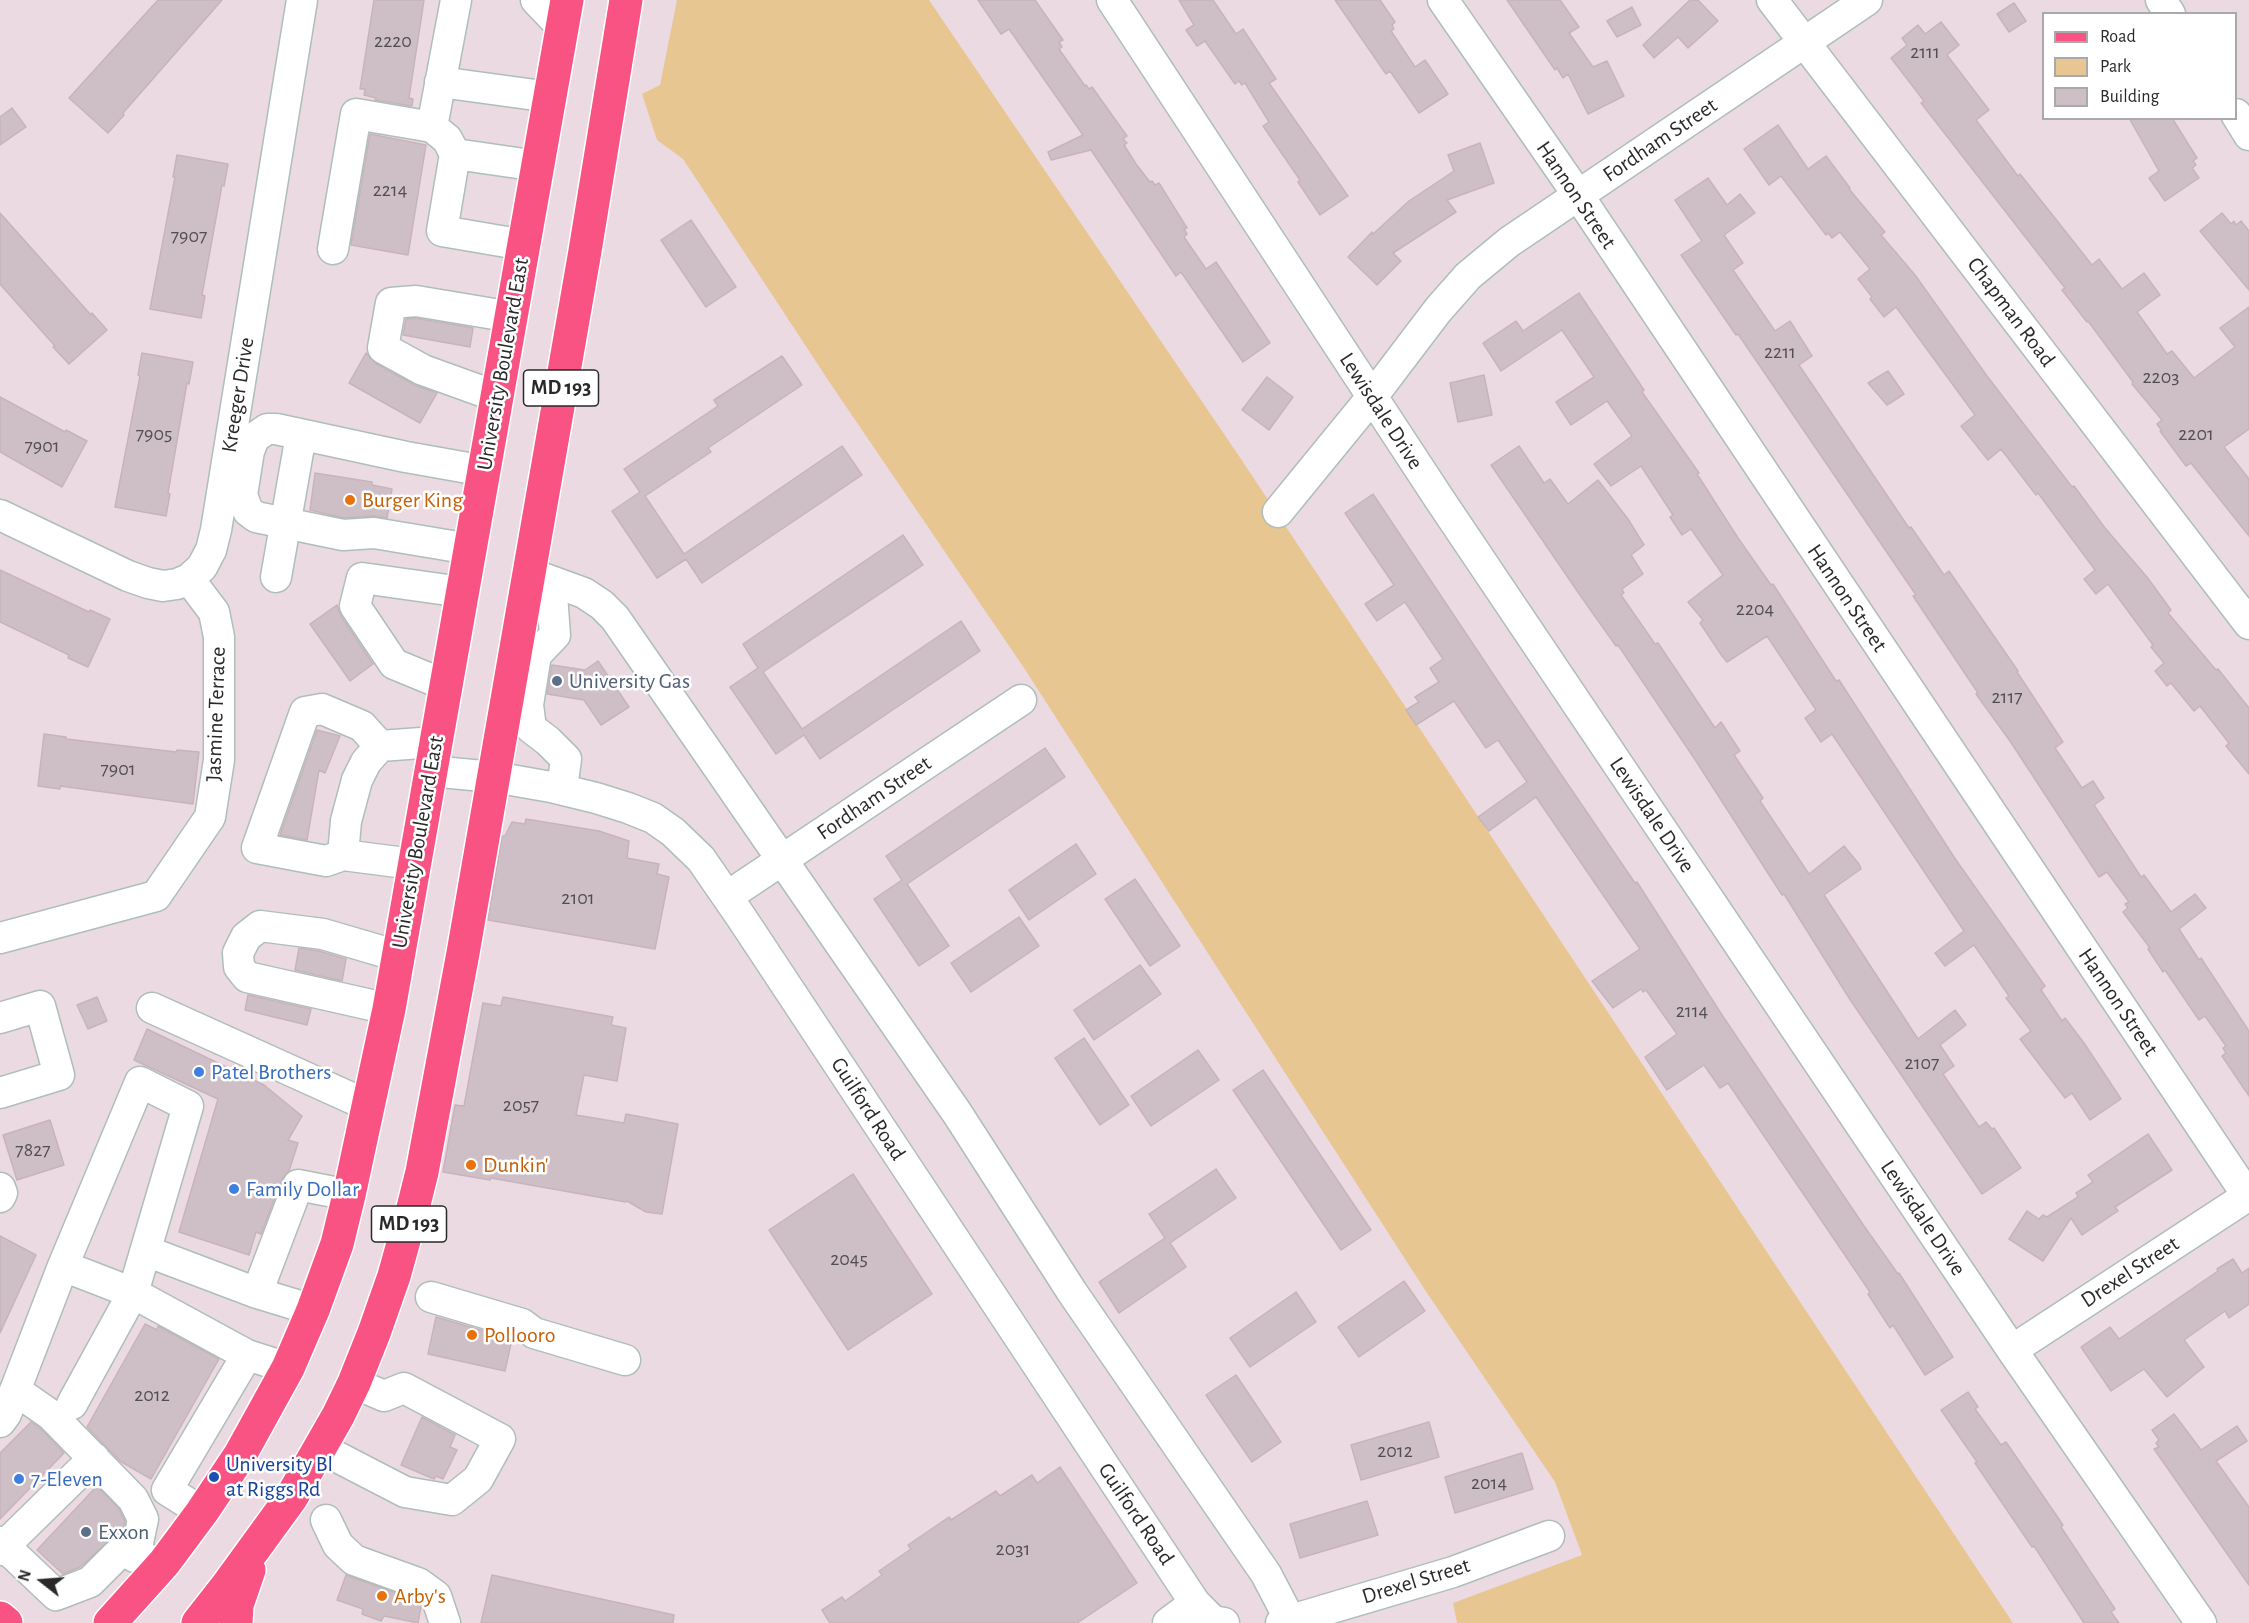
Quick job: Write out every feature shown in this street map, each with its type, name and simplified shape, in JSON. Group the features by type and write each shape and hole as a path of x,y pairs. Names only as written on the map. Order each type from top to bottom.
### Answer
{"main road":[{"name":"MD 193","path":"198,1623 291,1498 354,1383 394,1276 422,1172 494,777 540,578 585,251 626,0"},
{"name":"University Boulevard East","path":"110,1623 150,1560 202,1512 240,1455 288,1368 314,1310 337,1244 389,1009 564,14"},
{"path":"236,1623 237,1605 244,1581 267,1533"},
{"path":"0,1618 6,1623"}],"street":[{"name":"Kreeger Drive","path":"189,579 202,567 211,550 216,530 302,0"},
{"path":"432,127 456,0"},
{"path":"536,0 564,14"},
{"name":"Lewisdale Drive","path":"1112,0 1372,397 2012,1350 2201,1623"},
{"name":"Hannon Street","path":"1443,0 1578,195 2248,1196"},
{"name":"Chapman Road","path":"1772,0 2249,624"},
{"name":"Fordham Street","path":"1278,512 1372,397 1438,310 1468,276 1509,242 1867,0"},
{"path":"440,82 550,97"},
{"path":"333,249 356,114 432,127 447,140 455,154 442,231 524,245"},
{"path":"2237,117 2249,135"},
{"path":"455,154 538,166"},
{"path":"498,398 423,370 383,348 392,303 416,300 512,317"},
{"path":"470,549 374,533 343,535 256,517 248,511 242,495 249,452 254,438 267,429 276,429 484,471"},
{"path":"276,577 301,435"},
{"path":"0,515 128,576 148,583 163,586 189,579"},
{"path":"445,685 394,664 355,606 362,578 462,592"},
{"path":"540,578 555,635 536,655 528,705 531,728 566,759 562,789"},
{"path":"540,578 584,593 602,605 615,618 957,1113 1072,1292 1266,1574 1285,1622"},
{"name":"Jasmine Terrace","path":"0,938 156,896 210,817 219,760 219,637 214,612 189,579"},
{"name":"Fordham Street","path":"728,896 1021,700"},
{"path":"343,855 346,821 357,780 366,762 380,746 362,726 322,710 305,712 257,848 326,861 343,855 414,864"},
{"name":"Guilford Road","path":"380,746 433,757 494,777 562,789 653,818 673,832 701,859 728,896 1196,1603"},
{"path":"389,1009 247,977 239,967 238,953 246,937 260,926 323,934 398,956"},
{"path":"0,1018 40,1006 59,1075 0,1093"},
{"path":"152,1008 369,1106"},
{"path":"0,1422 6,1414 63,1266 140,1082 188,1106 133,1293 72,1404"},
{"path":"257,1293 298,1185 349,1195"},
{"path":"0,1188 2,1193 0,1197"},
{"name":"Drexel Street","path":"2012,1350 2248,1196"},
{"path":"146,1251 257,1293 314,1310"},
{"path":"63,1266 133,1293 247,1355 288,1368"},
{"path":"430,1298 522,1324 534,1333 625,1360"},
{"path":"202,1512 167,1490 247,1355"},
{"path":"320,1448 405,1492 452,1500 478,1479 500,1438 404,1388 384,1396 354,1383"},
{"path":"15,1390 51,1415 94,1458 133,1499 143,1519 150,1560 122,1550 90,1582 57,1595 1,1546 94,1458"},
{"path":"326,1520 338,1545 354,1560 418,1583 436,1596 445,1623"},
{"name":"Drexel Street","path":"1285,1622 1453,1572 1549,1536"},
{"path":"1168,1623 1196,1603 1213,1621 1224,1623"}],"green space":[{"path":"677,0 929,0 1241,459 2013,1623 1457,1623 1453,1603 1582,1555 1555,1482 1425,1290 1024,668 832,386 683,159 657,140 642,94 660,85"}],"building":[{"path":"158,0 222,0 108,133 69,98"},
{"path":"374,0 424,0 409,98 413,99 412,106 375,100 376,98 364,95 365,89 360,89"},
{"path":"978,0 1035,0 1063,40 1059,42 1062,47 1059,49 1085,86 1089,89 1092,87 1127,136 1123,139 1127,143 1124,145 1136,164 1150,182 1152,181 1155,185 1159,183 1187,228 1184,229 1187,234 1184,237 1206,269 1216,262 1270,343 1243,362 1181,272 1176,276 1091,150 1051,160 1048,152 1083,135 1009,29 1001,34"},
{"path":"1179,0 1213,0 1236,34 1243,29 1276,79 1269,83 1348,196 1320,215 1298,182 1300,180 1263,126 1269,122 1245,83 1242,85 1239,81 1235,84 1205,41 1197,46 1186,30 1194,25"},
{"path":"1335,0 1380,0 1395,22 1392,25 1394,29 1391,31 1415,67 1425,60 1448,94 1419,113 1390,71 1386,74"},
{"path":"1507,0 1560,0 1579,27 1569,33 1593,67 1607,61 1624,96 1588,114 1568,74 1563,78 1557,68 1555,70"},
{"path":"1690,0 1698,0 1718,21 1688,48 1678,37 1654,58 1643,45"},
{"path":"2014,3 2026,21 2009,32 1997,14"},
{"path":"1632,7 1641,25 1617,37 1607,21"},
{"path":"1941,22 1959,45 1947,55 1989,110 1976,120 2018,176 2020,174 2092,265 2099,259 2122,289 2144,273 2160,295 2137,312 2167,354 2172,351 2194,378 2235,347 2220,328 2249,307 2249,429 2224,447 2249,479 2249,536 2191,463 2186,466 2160,431 2162,431 2157,424 2162,420 2132,384 2133,382 2088,321 2062,290 2065,288 1921,103 1924,101 1891,58 1907,45 1902,38 1918,25 1925,34"},
{"path":"12,108 26,127 0,145 0,117"},
{"path":"2130,120 2173,120 2197,158 2193,161 2196,165 2192,168 2199,178 2165,201 2149,178 2159,171"},
{"path":"1778,125 1808,169 1826,156 1849,189 1885,232 1881,235 1915,275 1987,376 2072,487 2074,486 2105,528 2147,577 2171,610 2168,613 2249,708 2249,774 2226,746 2229,743 2200,706 2194,711 2171,683 2167,686 2155,671 2164,663 2108,584 2096,594 2084,579 2095,570 2038,493 2036,495 2001,449 1988,460 1961,426 1975,415 1896,307 1884,317 1870,299 1872,297 1858,279 1870,269 1840,232 1832,238 1828,233 1826,235 1781,176 1769,185 1744,149"},
{"path":"370,134 426,145 408,255 351,245"},
{"path":"1480,143 1494,183 1447,200 1456,212 1393,253 1401,261 1377,285 1348,257 1372,232 1373,234 1409,201 1454,171 1448,155"},
{"path":"177,155 228,164 202,295 205,296 201,318 150,309 175,177 173,177"},
{"path":"1708,178 1727,205 1740,194 1755,213 1724,235 1743,263 1733,270 1775,331 1790,321 1812,356 1799,365 1909,528 1911,527 1944,575 1949,571 2018,671 2063,742 2055,748 2082,788 2093,781 2104,798 2094,805 2141,877 2144,875 2171,912 2195,894 2206,908 2179,929 2249,1031 2249,1096 2222,1056 2226,1053 2223,1048 2226,1046 2205,1016 2199,1020 2165,970 2163,972 2148,949 2150,948 2123,912 2128,908 2125,904 2129,902 2107,872 2099,877 2010,741 1976,694 1978,693 1913,596 1916,595 1738,334 1736,335 1681,255 1702,241 1675,200"},
{"path":"0,213 107,330 69,364 0,284"},
{"path":"2222,213 2231,224 2234,221 2236,225 2241,221 2249,231 2249,290 2200,231"},
{"path":"691,220 736,287 706,307 661,240"},
{"path":"1579,293 1644,390 1642,392 1699,473 1697,474 1738,538 1771,585 1773,584 1836,681 1839,680 1956,860 2045,986 2041,990 2062,1021 2065,1018 2084,1043 2121,1099 2090,1120 2072,1093 2065,1098 2020,1039 2031,1031 2006,998 2009,996 1974,945 1945,966 1935,953 1964,931 1832,734 1821,742 1805,718 1816,710 1767,636 1727,662 1722,656 1700,623 1703,620 1688,602 1723,575 1691,529 1682,535 1670,517 1673,515 1641,466 1611,486 1594,464 1632,436 1607,401 1571,425 1556,402 1594,377 1562,330 1501,371 1483,343 1516,321 1523,331"},
{"path":"415,318 473,328 470,347 403,335 406,319"},
{"path":"142,353 193,362 189,384 187,383 166,516 115,507 140,376 138,375"},
{"path":"366,353 375,363 415,385 437,393 420,423 349,383"},
{"path":"782,356 802,385 708,448 711,452 645,496 684,554 842,446 862,475 702,583 686,559 657,578 612,511 640,492 624,469 718,406 714,400"},
{"path":"1888,371 1904,394 1887,405 1868,383"},
{"path":"1484,375 1492,415 1458,422 1450,383"},
{"path":"1267,377 1293,397 1269,430 1242,410"},
{"path":"0,397 65,432 66,430 87,441 62,487 0,452"},
{"path":"1519,446 1544,483 1550,479 1568,504 1598,480 1628,519 1644,545 1631,555 1643,574 1622,589 1624,593 1621,595 1655,644 1658,643 1715,728 1721,722 1740,751 1734,755 1763,798 1760,801 1809,874 1844,846 1859,864 1861,869 1824,895 1918,1039 1955,1010 1966,1025 1940,1045 1954,1066 1943,1074 1979,1127 1986,1122 1992,1129 1994,1128 2021,1168 1982,1194 1849,998 1784,894 1782,895 1618,645 1616,646 1582,598 1491,465"},
{"name":"Burger King","path":"315,473 372,482 372,485 392,489 387,518 373,516 344,518 310,510"},
{"path":"1373,494 1635,883 1637,882 1722,1015 1864,1226 1899,1273 1953,1357 1925,1375 1893,1325 1890,1328 1868,1294 1870,1292 1728,1083 1720,1088 1704,1065 1667,1090 1645,1057 1677,1034 1646,990 1643,992 1641,989 1613,1008 1592,981 1640,949 1536,797 1489,831 1478,817 1527,782 1498,740 1486,748 1454,701 1416,725 1406,710 1419,702 1415,697 1439,682 1430,668 1443,659 1405,602 1377,621 1365,604 1394,585 1345,513"},
{"path":"903,535 923,565 763,672 802,729 961,621 980,651 820,759 804,735 776,754 730,687 758,668 743,644"},
{"path":"0,570 89,612 90,610 110,619 88,667 68,658 69,655 0,622"},
{"path":"337,605 341,616 373,664 350,681 310,624"},
{"path":"598,661 629,707 601,725 584,700 547,694 552,665 585,670"},
{"path":"317,730 340,736 325,773 319,770 307,840 280,835"},
{"path":"44,734 66,737 66,739 176,752 177,750 199,752 193,804 60,786 60,789 38,786"},
{"path":"1045,748 1065,777 907,884 949,946 919,966 874,899 902,880 886,856"},
{"path":"526,819 599,831 629,841 627,858 659,864 657,874 669,877 655,949 488,920 502,836 505,836 512,822 525,824"},
{"path":"1076,844 1096,874 1029,920 1009,890"},
{"path":"1135,879 1180,946 1150,966 1105,899"},
{"path":"1019,917 1039,946 971,992 951,963"},
{"path":"299,948 346,959 342,981 295,970"},
{"path":"1140,965 1161,994 1094,1040 1074,1010"},
{"path":"248,995 311,1009 307,1025 245,1010"},
{"path":"97,997 107,1021 88,1029 77,1005"},
{"path":"503,997 613,1017 611,1025 626,1028 617,1081 584,1075 576,1115 624,1123 626,1114 678,1124 662,1214 646,1212 627,1201 443,1172 455,1105 464,1106 483,1003 501,1006"},
{"path":"147,1029 264,1085 302,1116 288,1140 298,1143 289,1171 282,1179 261,1234 256,1232 249,1255 179,1232 218,1099 134,1060"},
{"path":"1084,1038 1129,1105 1100,1125 1055,1058"},
{"path":"1198,1050 1219,1080 1151,1126 1131,1096"},
{"path":"1263,1070 1371,1230 1341,1250 1233,1090"},
{"path":"50,1120 64,1165 17,1180 3,1135"},
{"path":"2148,1134 2172,1170 2115,1207 2118,1211 2082,1235 2071,1218 2043,1261 2009,1239 2027,1211 2039,1219 2043,1215 2047,1217 2078,1197 2076,1193 2093,1182 2088,1175"},
{"path":"1216,1169 1236,1198 1170,1243 1186,1267 1119,1313 1099,1282 1165,1238 1149,1214"},
{"path":"853,1174 932,1294 848,1350 769,1230"},
{"path":"0,1236 36,1255 0,1333"},
{"path":"2233,1259 2242,1273 2249,1268 2249,1304 2229,1318 2225,1311 2184,1340 2204,1367 2167,1397 2144,1369 2111,1391 2081,1347 2110,1327 2119,1339"},
{"path":"1404,1281 1425,1311 1359,1357 1338,1327"},
{"path":"1296,1292 1316,1322 1250,1367 1230,1338"},
{"name":"Pollooro","path":"436,1317 512,1339 505,1371 428,1354"},
{"path":"145,1324 157,1330 158,1326 219,1359 151,1479 120,1461 87,1427"},
{"path":"1236,1375 1281,1442 1252,1462 1206,1395"},
{"path":"1968,1392 1978,1407 1975,1409 2001,1445 2006,1442 2063,1525 2061,1527 2115,1609 2111,1612 2119,1623 2084,1623 2034,1546 2032,1547 1975,1463 1977,1462 1941,1410"},
{"path":"2174,1414 2201,1450 2237,1426 2247,1441 2216,1461 2249,1507 2249,1585 2154,1449 2159,1447 2156,1443 2159,1440 2152,1430"},
{"path":"422,1417 455,1435 450,1447 457,1450 443,1479 436,1476 434,1479 401,1465"},
{"name":"7-Eleven","path":"31,1422 64,1453 0,1519 0,1453"},
{"path":"1429,1422 1439,1457 1361,1480 1351,1445"},
{"path":"1522,1453 1533,1489 1455,1513 1445,1477"},
{"path":"1060,1467 1137,1583 1077,1623 830,1623 822,1610 842,1597 845,1601 882,1575 879,1571 911,1549 908,1545 949,1517 951,1520 996,1491 1000,1496 1032,1475 1037,1483"},
{"name":"Exxon","path":"97,1486 119,1509 125,1521 124,1527 80,1567 63,1574 37,1550"},
{"path":"1367,1501 1378,1535 1300,1558 1290,1524"},
{"name":"Arby's","path":"346,1575 410,1598 421,1607 418,1623 384,1616 381,1621 362,1614 363,1609 337,1600"},
{"path":"492,1575 674,1615 673,1623 481,1623"}],"place":[{"name":"Burger King","path":"350,500"},
{"name":"University Gas","path":"557,681"},
{"name":"Patel Brothers","path":"199,1072"},
{"name":"Dunkin'","path":"471,1165"},
{"name":"Family Dollar","path":"234,1189"},
{"name":"Pollooro","path":"472,1335"},
{"name":"University Bl at Riggs Rd","path":"214,1477"},
{"name":"7-Eleven","path":"19,1479"},
{"name":"Exxon","path":"86,1532"},
{"name":"Arby's","path":"382,1596"}]}
